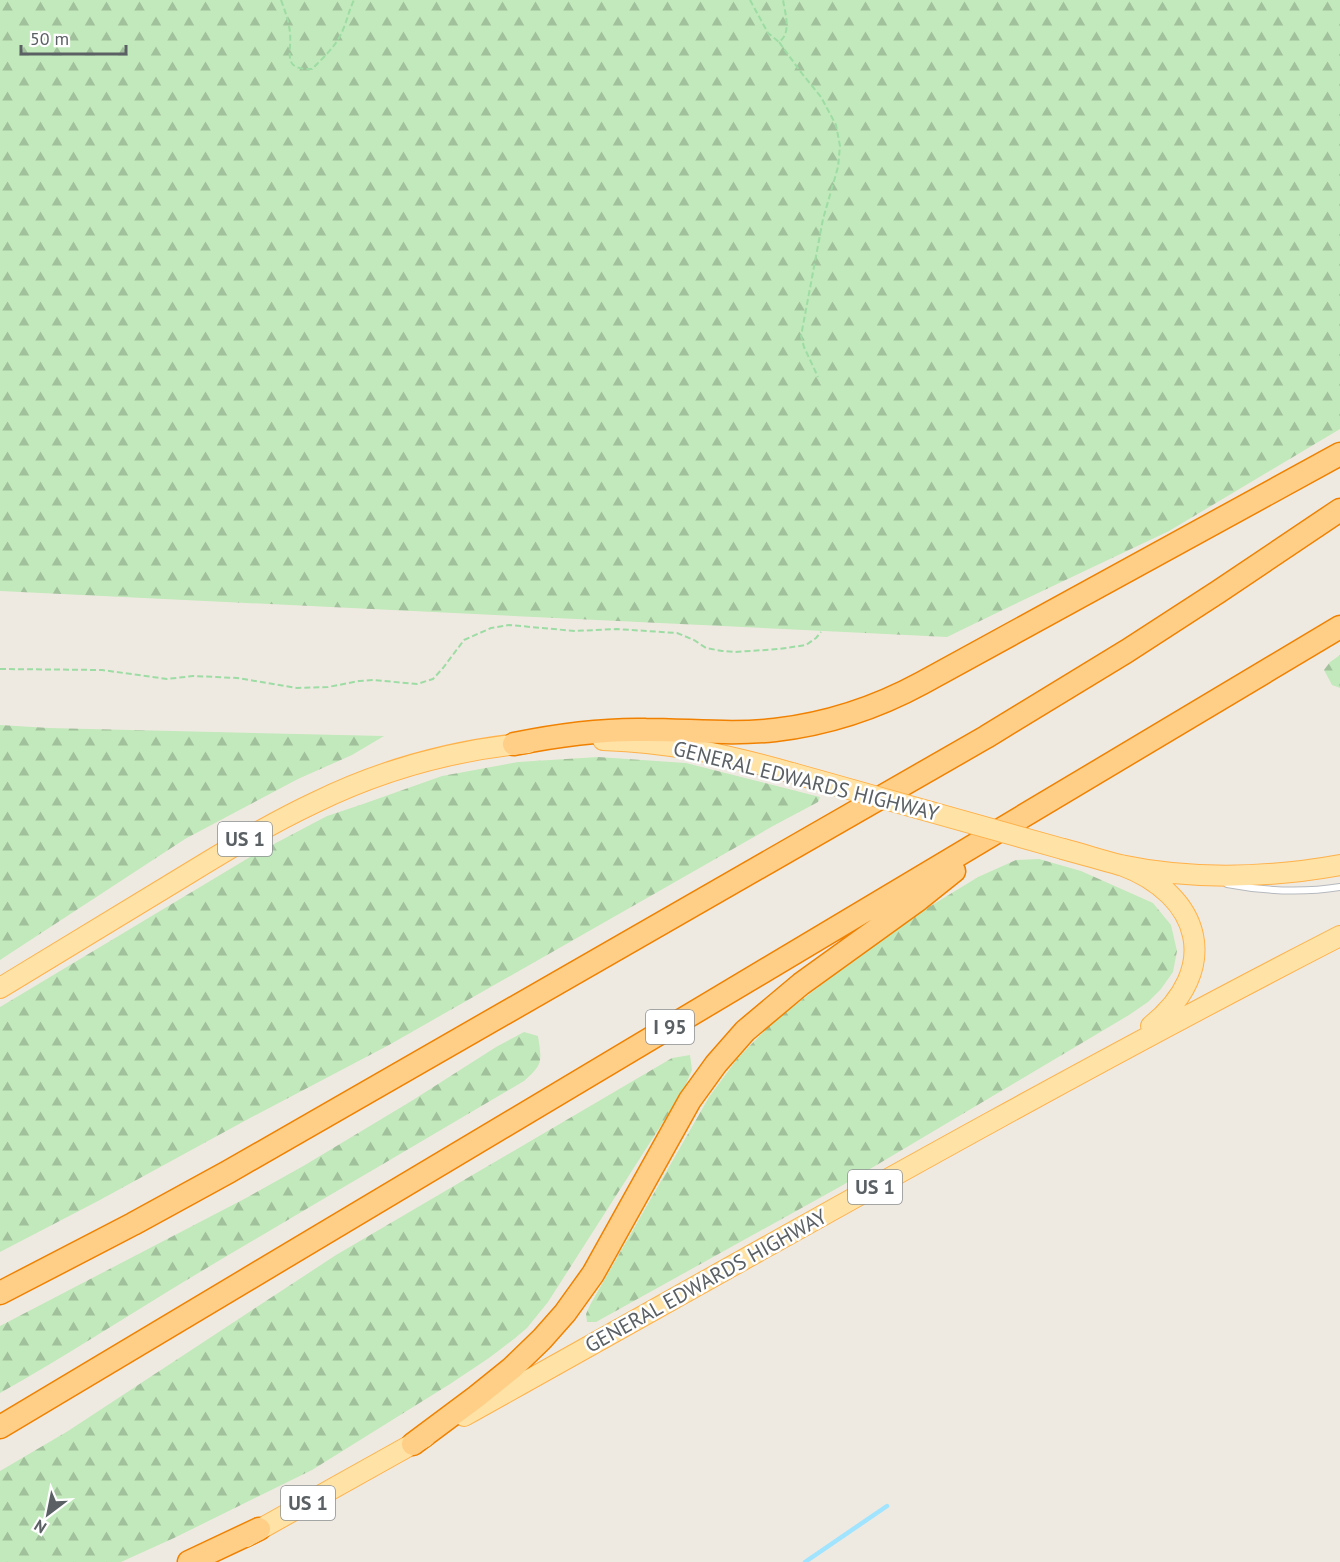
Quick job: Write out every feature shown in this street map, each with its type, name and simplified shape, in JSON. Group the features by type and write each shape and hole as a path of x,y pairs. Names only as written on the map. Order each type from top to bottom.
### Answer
{"highway":[{"path":"514,744 547,737 605,731 774,730 819,723 861,711 922,683 1340,454"},
{"path":"0,1293 133,1224 247,1161 957,753 1126,651 1340,510"},
{"name":"I 95","path":"0,1427 1340,627"},
{"path":"413,1444 506,1374 565,1313 598,1264 696,1090 745,1031 801,984 919,899 1019,819"},
{"path":"189,1562 259,1529"}],"main road":[{"name":"GENERAL EDWARDS HIGHWAY","path":"0,988 248,837 315,802 364,781 414,765 463,752 514,744 566,740 642,742 720,754 1120,865 1186,874 1224,875 1289,872 1340,865"},
{"path":"1058,1085 1121,1047 1159,1019 1181,995 1191,974 1194,942 1188,919 1168,892 1154,881 1120,865"},
{"name":"GENERAL EDWARDS HIGHWAY","path":"202,1562 1058,1085 1215,1000 1340,936"}],"lane":[{"path":"1186,874 1226,884 1255,888 1310,890 1340,887"}],"path":[{"path":"281,0 291,36 289,56 294,65 300,69 312,69 333,47 342,32 354,0"},
{"path":"750,0 768,33 779,42 820,96 836,125 840,146 838,167 823,219 801,336 818,377"},
{"path":"779,42 785,38 786,32 783,0"},
{"path":"0,669 102,670 167,679 193,676 237,678 297,688 328,687 366,680 417,684 433,680 464,640 491,628 509,625 575,631 617,629 677,633 706,648 735,652 806,645 821,632"}],"green space":[{"path":"0,0 1340,0 1340,429 1169,531 947,637 0,591"},
{"path":"1340,655 1340,688 1332,685 1324,670"},
{"path":"0,725 384,736 352,755 298,779 185,839 0,960"},
{"path":"598,757 686,763 820,797 818,802 389,1045 0,1252 0,1007 255,854 327,816 442,776 518,762"},
{"path":"1039,859 1081,871 1153,903 1171,925 1177,951 1173,972 1161,989 1148,1002 1129,1015 843,1185 596,1322 587,1322 586,1314 590,1305 709,1097 737,1059 772,1023 906,921 978,877 1016,860"},
{"path":"524,1032 538,1036 540,1062 524,1081 0,1393 0,1326 305,1165"},
{"path":"690,1055 692,1070 683,1091 548,1302 527,1328 489,1358 312,1470 121,1562 0,1562 0,1471 68,1431 336,1255 672,1058"}],"waterway":[{"path":"805,1562 887,1506"}]}
